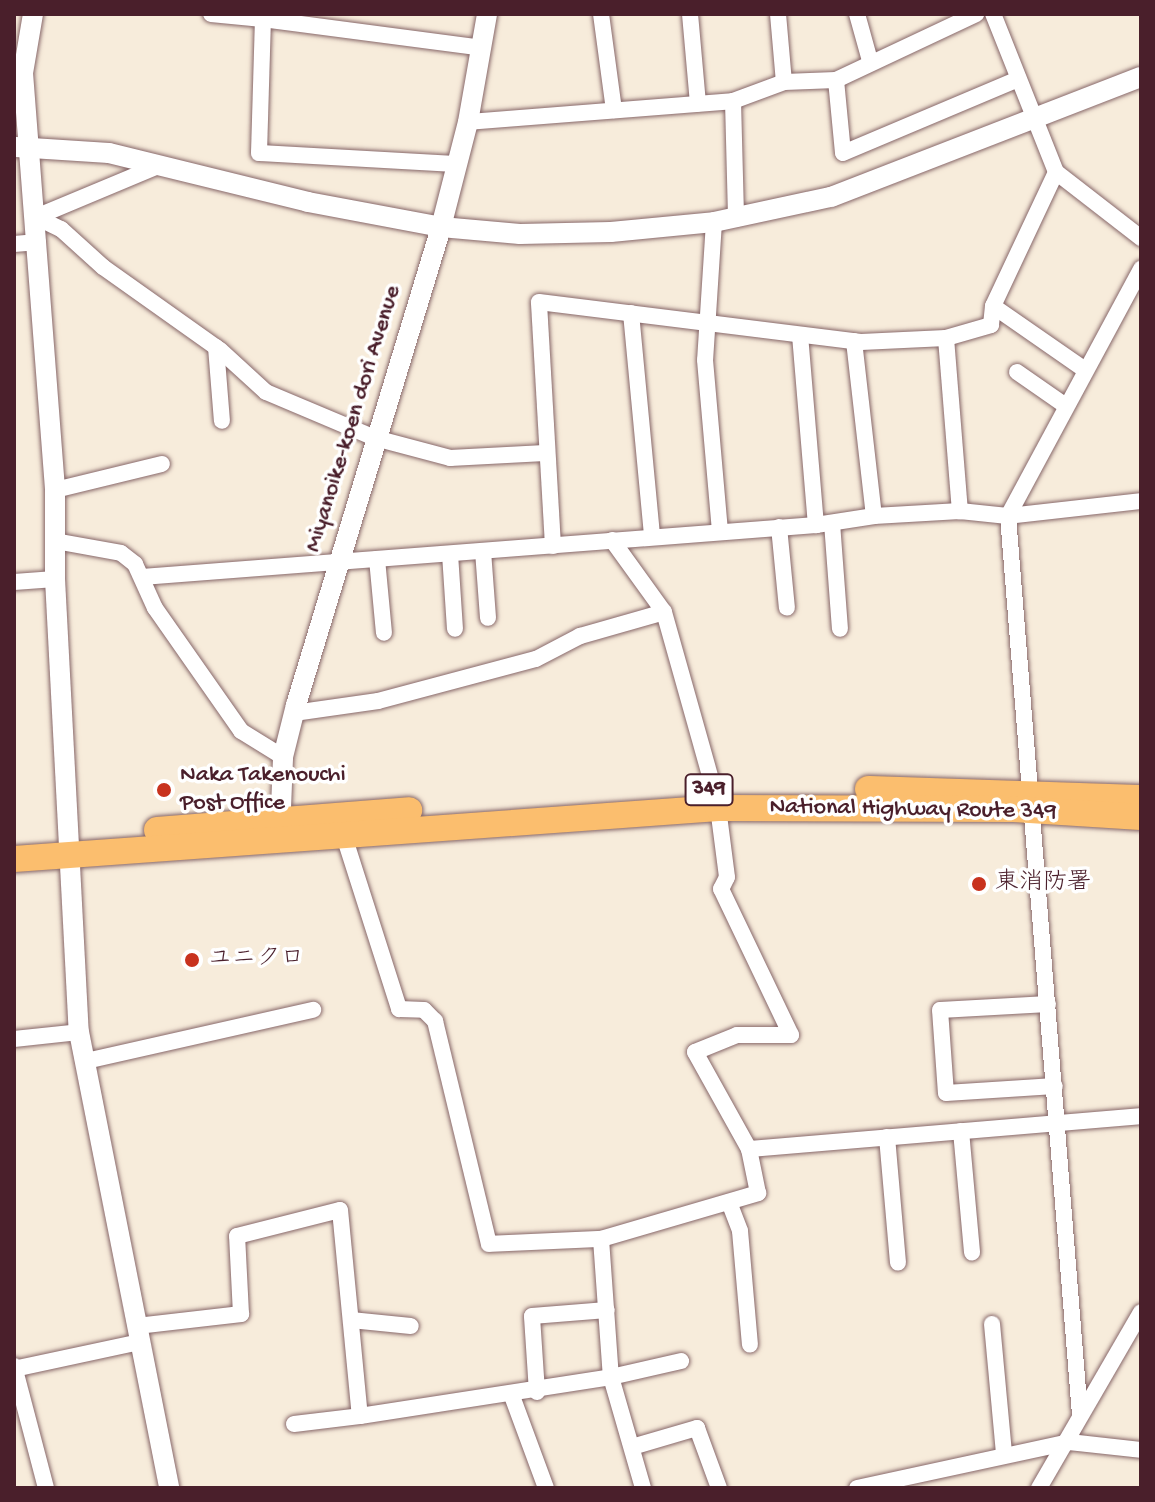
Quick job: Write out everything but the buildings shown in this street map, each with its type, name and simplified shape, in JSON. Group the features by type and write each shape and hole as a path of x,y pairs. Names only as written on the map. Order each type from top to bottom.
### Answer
{"highway":[{"name":"National Highway Route 349","path":"14,842 67,846 716,799 1032,801 1141,798"},
{"name":"National Highway Route 349","path":"280,830 343,833 716,799"},
{"name":"National Highway Route 349","path":"1032,801 1141,817"},
{"name":"National Highway Route 349","path":"14,859 67,846"}],"street":[{"path":"33,14 18,72 21,147 36,217 55,490 55,579 64,672 67,846 79,1032 169,1488"},
{"path":"211,14 264,16 482,48"},
{"name":"Miyanoike-koen dori Avenue","path":"280,830 283,757 294,713 336,564 441,227 468,122 487,14"},
{"path":"601,14 614,110"},
{"path":"690,14 698,104"},
{"path":"778,14 784,82"},
{"path":"857,14 870,61"},
{"path":"468,122 733,101 784,82 836,80 870,61 976,14"},
{"path":"993,14 1056,172 1141,238"},
{"path":"264,16 259,153 456,164"},
{"path":"21,147 109,153 441,227 556,234 736,219 876,181 1034,116 1141,77"},
{"path":"836,80 843,153 1018,79"},
{"path":"733,101 736,219"},
{"path":"36,217 158,166"},
{"path":"553,546 545,453 539,302 854,341 946,338 991,325 993,306 1056,172"},
{"path":"36,217 61,229 103,267 216,347 266,392 375,438 450,458 545,453"},
{"path":"714,222 706,322 720,530"},
{"path":"14,244 38,242"},
{"path":"1080,1415 1008,516 1141,269"},
{"path":"993,306 1085,370"},
{"path":"631,313 652,536"},
{"path":"800,335 840,629"},
{"path":"946,338 960,511"},
{"path":"854,341 874,516"},
{"path":"216,347 222,421"},
{"path":"1017,372 1066,406"},
{"path":"55,490 162,464"},
{"path":"142,577 824,524 874,516 960,511 1008,516 1141,501"},
{"path":"779,527 787,608"},
{"path":"343,833 399,1009 424,1010 435,1021 489,1244 601,1239 758,1193 749,1149 695,1052 737,1035 791,1035 721,889 727,877 716,799 664,612 612,540"},
{"path":"55,541 121,553 142,577 187,659 241,731 283,757"},
{"path":"483,551 488,618"},
{"path":"450,554 455,629"},
{"path":"377,559 384,633"},
{"path":"14,582 55,579"},
{"path":"294,713 378,701 536,659 580,636 664,612"},
{"path":"1048,1004 940,1010 946,1093 1055,1086"},
{"path":"86,1061 313,1010"},
{"path":"14,1039 79,1032"},
{"path":"749,1149 1141,1116"},
{"path":"961,1131 972,1253"},
{"path":"887,1137 898,1263"},
{"path":"729,1202 740,1231 750,1345"},
{"path":"46,1488 14,1368 139,1334 241,1314 237,1236 340,1210 360,1416"},
{"path":"601,1239 611,1377 643,1488"},
{"path":"537,1392 532,1316 607,1310"},
{"path":"1039,1488 1069,1442 1080,1415 1141,1312"},
{"path":"351,1320 411,1326"},
{"path":"992,1324 1004,1454"},
{"path":"294,1424 537,1392 681,1361"},
{"path":"512,1396 546,1488"},
{"path":"632,1447 697,1428 719,1488"},
{"path":"857,1488 1069,1442 1141,1450"}],"place":[{"name":"Naka Takenouchi Post Office","path":"164,790"},
{"name":"東消防署","path":"979,884"},
{"name":"ユニクロ","path":"192,960"}]}
